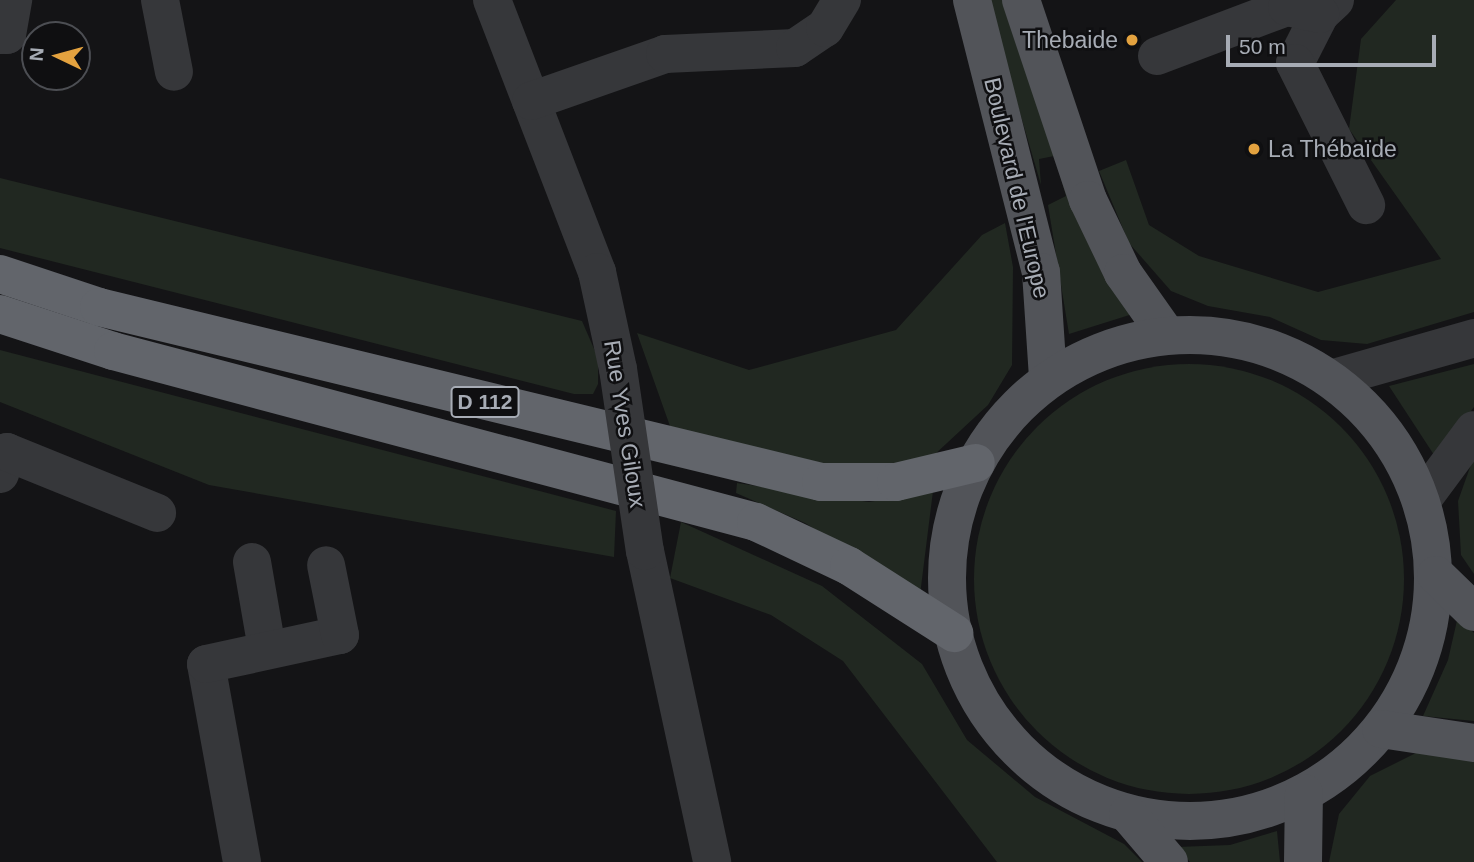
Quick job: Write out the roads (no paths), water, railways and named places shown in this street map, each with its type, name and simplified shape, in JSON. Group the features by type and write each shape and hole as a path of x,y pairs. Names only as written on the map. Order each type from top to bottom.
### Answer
{"highway":[{"name":"D 112","path":"0,274 99,307 821,482 896,482 976,463"},
{"name":"D 112","path":"0,314 113,351 756,522 849,566 954,633"}],"main road":[{"name":"Boulevard de l'Europe","path":"972,0 1041,272 1048,378"},
{"path":"1021,0 1088,200 1123,273 1166,334"},
{"path":"1166,334 1224,337 1280,353 1334,378 1385,435 1422,500 1436,575 1412,682 1381,729 1345,767 1304,793 1250,815 1205,823 1128,814 1078,797 1038,769 976,693 954,633 953,523 976,463 1006,416 1048,378 1108,349 1166,334"},
{"path":"1436,575 1474,612"},
{"path":"1381,729 1474,743"},
{"path":"1303,862 1304,793"},
{"path":"1128,814 1169,862"}],"street":[{"path":"0,36 7,35 13,0"},
{"path":"160,0 174,72"},
{"name":"Rue Yves Giloux","path":"492,0 597,272 618,369 645,551 712,862"},
{"path":"531,101 665,54 795,48 825,28 842,0"},
{"path":"1157,56 1287,7 1327,7 1295,63 1366,205"},
{"path":"1334,378 1474,338"},
{"path":"1422,500 1474,430"},
{"path":"0,474 7,452 157,513"},
{"path":"252,562 267,649"},
{"path":"242,862 206,664 340,635 326,565"}],"place":[{"name":"Thebaide","path":"1132,40"},
{"name":"La Thébaïde","path":"1254,149"}]}
